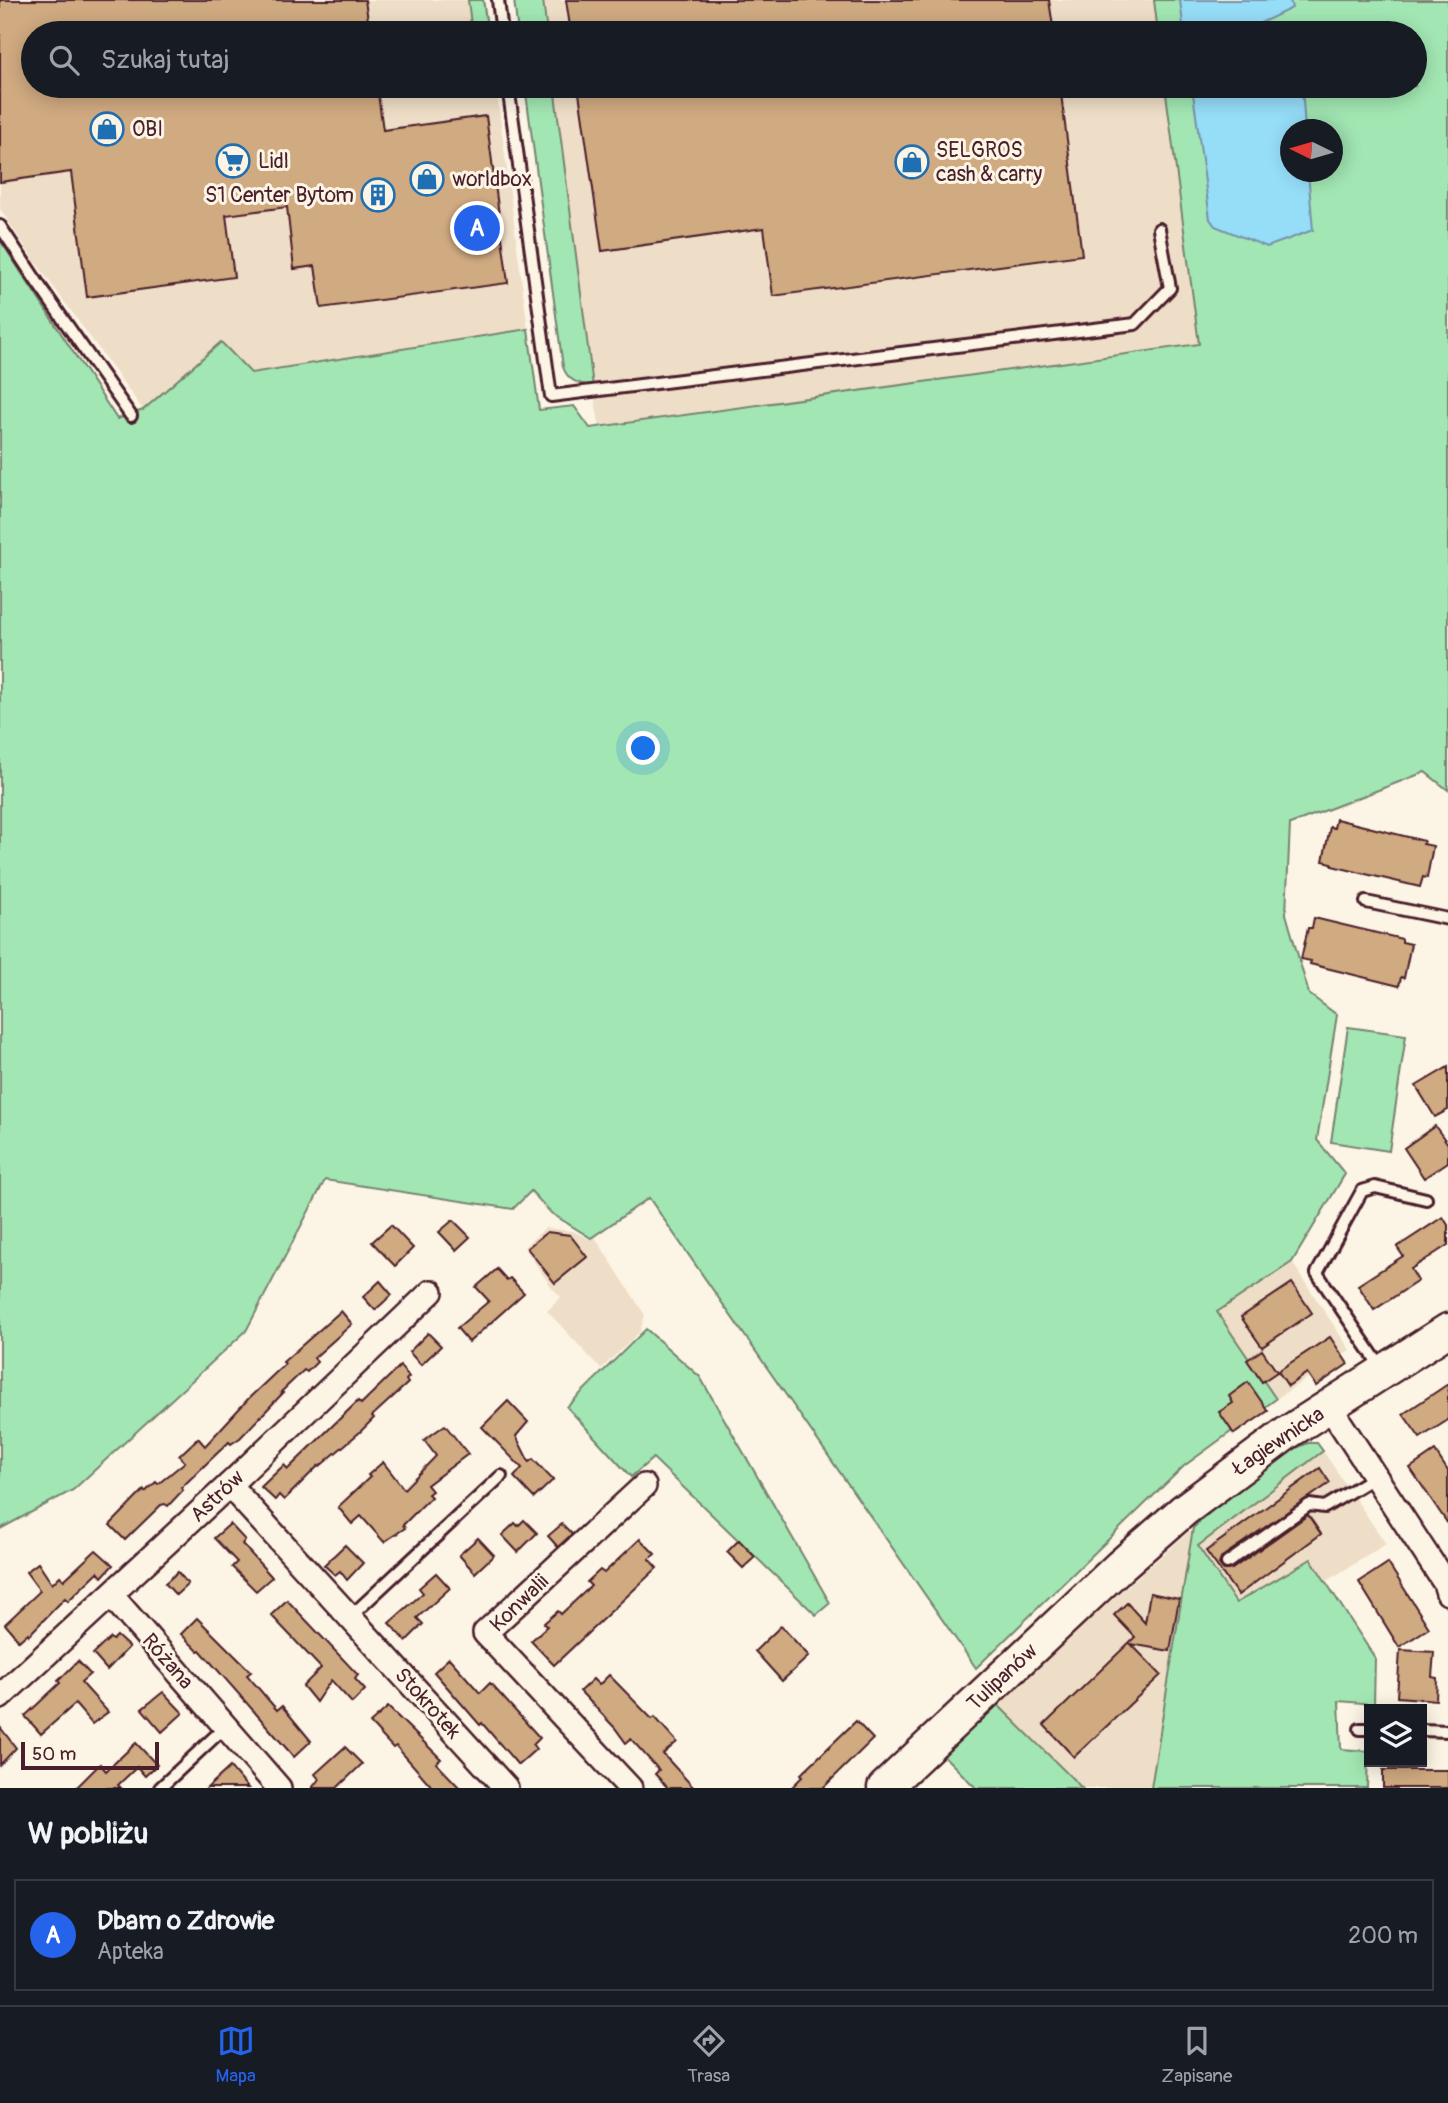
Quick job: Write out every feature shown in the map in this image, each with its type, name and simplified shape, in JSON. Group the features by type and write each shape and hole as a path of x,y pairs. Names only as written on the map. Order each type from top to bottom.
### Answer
{"street":[{"name":"Astrów","path":"0,1697 229,1485 431,1292"},
{"name":"Łagiewnicka","path":"1120,1566 1223,1479 1329,1406 1448,1330"},
{"path":"1329,1406 1445,1583 1448,1593"},
{"name":"Stokrotek","path":"229,1485 506,1788"},
{"name":"Konwalii","path":"630,1788 485,1633 644,1486"},
{"name":"Tulipanów","path":"884,1788 1120,1566"},
{"name":"Różana","path":"111,1595 279,1788"}],"lane":[{"path":"498,0 501,21"},
{"path":"510,98 551,396 1135,324 1170,288 1159,229"},
{"path":"0,226 38,285 131,416"},
{"path":"1366,902 1448,919"},
{"path":"1384,1371 1317,1273 1362,1191 1375,1187 1426,1199"},
{"path":"350,1617 501,1476"},
{"path":"1227,1563 1309,1504 1325,1507 1376,1476"},
{"path":"160,1788 225,1727"},
{"path":"1427,1730 1448,1731"}],"shaded area":[{"path":"0,0 485,0 488,21 21,21 21,98 498,98 528,329 251,373 221,342 143,410 0,209"},
{"path":"542,0 1154,0 1157,21 545,21"},
{"path":"555,98 1167,98 1200,344 600,427"},
{"path":"545,1228 573,1231 589,1239 595,1237 645,1315 640,1332 601,1369 547,1311 561,1297 524,1247"},
{"path":"1292,1262 1350,1350 1276,1399 1217,1312"},
{"path":"1323,1451 1386,1544 1327,1581 1311,1559 1235,1604 1198,1546"},
{"path":"1193,1528 1151,1788 1082,1788 996,1702"}],"green space":[{"path":"468,0 483,0 486,21 471,21"},
{"path":"514,0 543,0 546,21 517,21"},
{"path":"1154,0 1448,0 1448,790 1425,772 1290,824 1286,914 1309,994 1337,1015 1317,1140 1345,1174 1292,1262 1217,1312 1276,1399 1184,1466 976,1668 649,1198 591,1238 551,1213 531,1191 513,1209 325,1180 246,1331 73,1490 0,1529 0,240 117,419 143,410 221,342 251,373 528,329 539,410 574,406 590,428 1199,344 1167,98 1427,98 1427,21 1157,21"},
{"path":"527,98 556,98 593,386 571,379 563,367"},
{"path":"1348,1027 1406,1035 1389,1151 1331,1142"},
{"path":"646,1329 700,1377 830,1603 816,1615 653,1458 631,1477 567,1407"},
{"path":"1308,1443 1317,1443 1323,1451 1198,1546 1236,1603 1311,1559 1375,1658 1374,1704 1339,1701 1341,1749 1364,1751 1364,1767 1368,1767 1367,1788 1151,1788 1193,1528 1265,1461"},
{"path":"995,1702 1082,1788 976,1788 937,1749"}],"water":[{"path":"1180,0 1290,0 1292,8 1265,21 1183,21"},
{"path":"1194,98 1303,98 1304,119 1280,119 1280,182 1309,182 1313,230 1267,247 1215,226 1210,219"}],"building":[{"path":"0,0 365,0 368,21 21,21 21,98 379,98 383,130 486,116 508,283 321,308 315,266 294,269 287,207 226,215 234,277 87,297 71,172 0,182"},
{"path":"566,0 1049,0 1052,21 569,21"},
{"name":"SELGROS cash & carry","path":"580,98 1062,98 1082,255 773,296 764,228 602,251"},
{"path":"1336,819 1424,841 1423,844 1433,846 1427,878 1423,877 1420,887 1332,866 1332,863 1323,861 1330,827 1334,828"},
{"path":"1314,918 1402,939 1402,942 1411,944 1404,978 1401,977 1399,986 1310,964 1311,961 1301,959 1308,928 1312,928"},
{"path":"1448,1067 1448,1110 1435,1117 1416,1086"},
{"path":"1435,1126 1448,1144 1448,1162 1424,1178 1404,1148"},
{"path":"1443,1217 1448,1225 1448,1245 1411,1269 1418,1281 1374,1310 1358,1285 1403,1256 1397,1247"},
{"path":"453,1220 470,1237 456,1250 439,1232"},
{"path":"391,1225 413,1248 395,1266 372,1242"},
{"path":"547,1232 570,1235 587,1257 555,1283 527,1248"},
{"path":"497,1269 524,1293 469,1342 457,1328 489,1301 476,1287"},
{"path":"380,1281 392,1295 375,1310 363,1297"},
{"path":"1292,1283 1312,1313 1262,1347 1241,1317"},
{"path":"341,1311 352,1324 314,1358 317,1362 307,1372 304,1370 281,1392 283,1393 240,1438 231,1444 229,1442 181,1488 183,1490 168,1506 161,1505 125,1540 110,1525 144,1490 145,1492 156,1482 158,1484 185,1462 179,1456 198,1438 205,1446 285,1364 283,1362"},
{"path":"428,1333 441,1346 421,1365 409,1352"},
{"path":"1330,1337 1348,1364 1316,1386 1307,1373 1288,1386 1278,1371"},
{"path":"1262,1350 1277,1372 1262,1382 1247,1360"},
{"path":"400,1366 409,1377 406,1380 408,1383 372,1416 374,1418 360,1432 318,1466 284,1500 279,1495 275,1500 261,1487 284,1465 288,1469 358,1401 361,1404"},
{"path":"1248,1382 1268,1411 1234,1434 1219,1412 1233,1403 1229,1396"},
{"path":"1448,1384 1448,1420 1420,1438 1403,1414"},
{"path":"508,1401 528,1422 516,1436 529,1462 533,1459 553,1480 534,1498 514,1477 522,1468 482,1427"},
{"path":"445,1425 468,1454 427,1485 432,1491 428,1494 431,1497 403,1525 405,1528 384,1542 361,1516 352,1524 338,1507 370,1477 368,1475 383,1462 404,1489 436,1456 424,1440"},
{"path":"1435,1451 1448,1471 1448,1524 1410,1468"},
{"path":"1320,1468 1330,1483 1222,1557 1219,1564 1224,1570 1232,1569 1308,1515 1321,1534 1238,1595 1206,1551"},
{"path":"524,1520 537,1533 518,1552 502,1535 515,1523 518,1526"},
{"path":"230,1524 245,1540 242,1544 272,1577 256,1591 232,1567 237,1562 214,1538"},
{"path":"562,1524 572,1534 558,1547 548,1536"},
{"path":"478,1538 494,1555 475,1573 459,1555"},
{"path":"640,1539 655,1554 649,1559 657,1568 554,1665 531,1641 547,1626 544,1623 558,1611 561,1614 591,1586 587,1582 600,1570 604,1573"},
{"path":"739,1540 755,1557 743,1568 727,1552"},
{"path":"345,1545 363,1563 347,1580 340,1571 335,1575 324,1565"},
{"path":"96,1550 113,1565 102,1577 98,1572 68,1601 65,1598 29,1635 28,1633 19,1641 5,1624 40,1591 26,1572 38,1563 52,1584 60,1576 64,1580"},
{"path":"1388,1563 1429,1628 1399,1647 1359,1582"},
{"path":"178,1572 188,1584 176,1595 165,1583"},
{"path":"436,1573 450,1588 417,1618 423,1624 406,1641 389,1623 423,1593 419,1588"},
{"path":"1150,1593 1179,1599 1170,1651 1131,1644 1161,1675 1074,1757 1044,1725 1135,1637 1114,1615 1127,1603 1145,1623"},
{"path":"287,1600 358,1675 355,1679 365,1690 352,1703 331,1680 316,1702 303,1686 321,1668 271,1615"},
{"path":"197,1618 251,1672 247,1675 277,1710 282,1706 311,1741 294,1757 200,1650 181,1634"},
{"path":"781,1626 809,1656 782,1681 755,1651"},
{"path":"117,1636 129,1647 107,1670 93,1654 110,1638 113,1640"},
{"path":"1400,1650 1434,1652 1432,1677 1437,1678 1436,1700 1397,1697"},
{"path":"449,1658 480,1693 490,1683 540,1738 533,1745 536,1749 518,1765 434,1672"},
{"path":"78,1661 90,1674 81,1682 108,1712 92,1724 75,1704 41,1734 25,1716 60,1683 58,1681"},
{"path":"609,1675 652,1719 655,1717 677,1742 663,1754 694,1788 668,1788 655,1774 659,1770 631,1739 626,1743 580,1691 593,1679 599,1685"},
{"path":"163,1692 183,1713 162,1732 142,1709"},
{"path":"388,1707 441,1759 436,1763 460,1788 433,1788 396,1746 393,1748 370,1723"},
{"path":"856,1721 873,1739 823,1788 791,1788 803,1776 801,1774"},
{"path":"0,1727 16,1748 0,1765"},
{"path":"136,1743 157,1765 145,1776 137,1767 118,1785 121,1788 76,1788 100,1764 106,1771"},
{"path":"345,1747 362,1764 337,1788 312,1788 319,1779 315,1774"},
{"path":"230,1767 248,1788 207,1788"},
{"path":"1383,1770 1448,1770 1448,1788 1383,1788"}],"place":[{"name":"OBI","path":"107,129"},
{"name":"Lidl","path":"233,161"},
{"name":"SELGROS cash & carry","path":"912,162"},
{"name":"worldbox","path":"427,179"},
{"name":"S1 Center Bytom","path":"378,195"},
{"name":"Dbam o Zdrowie","path":"477,228"}]}
